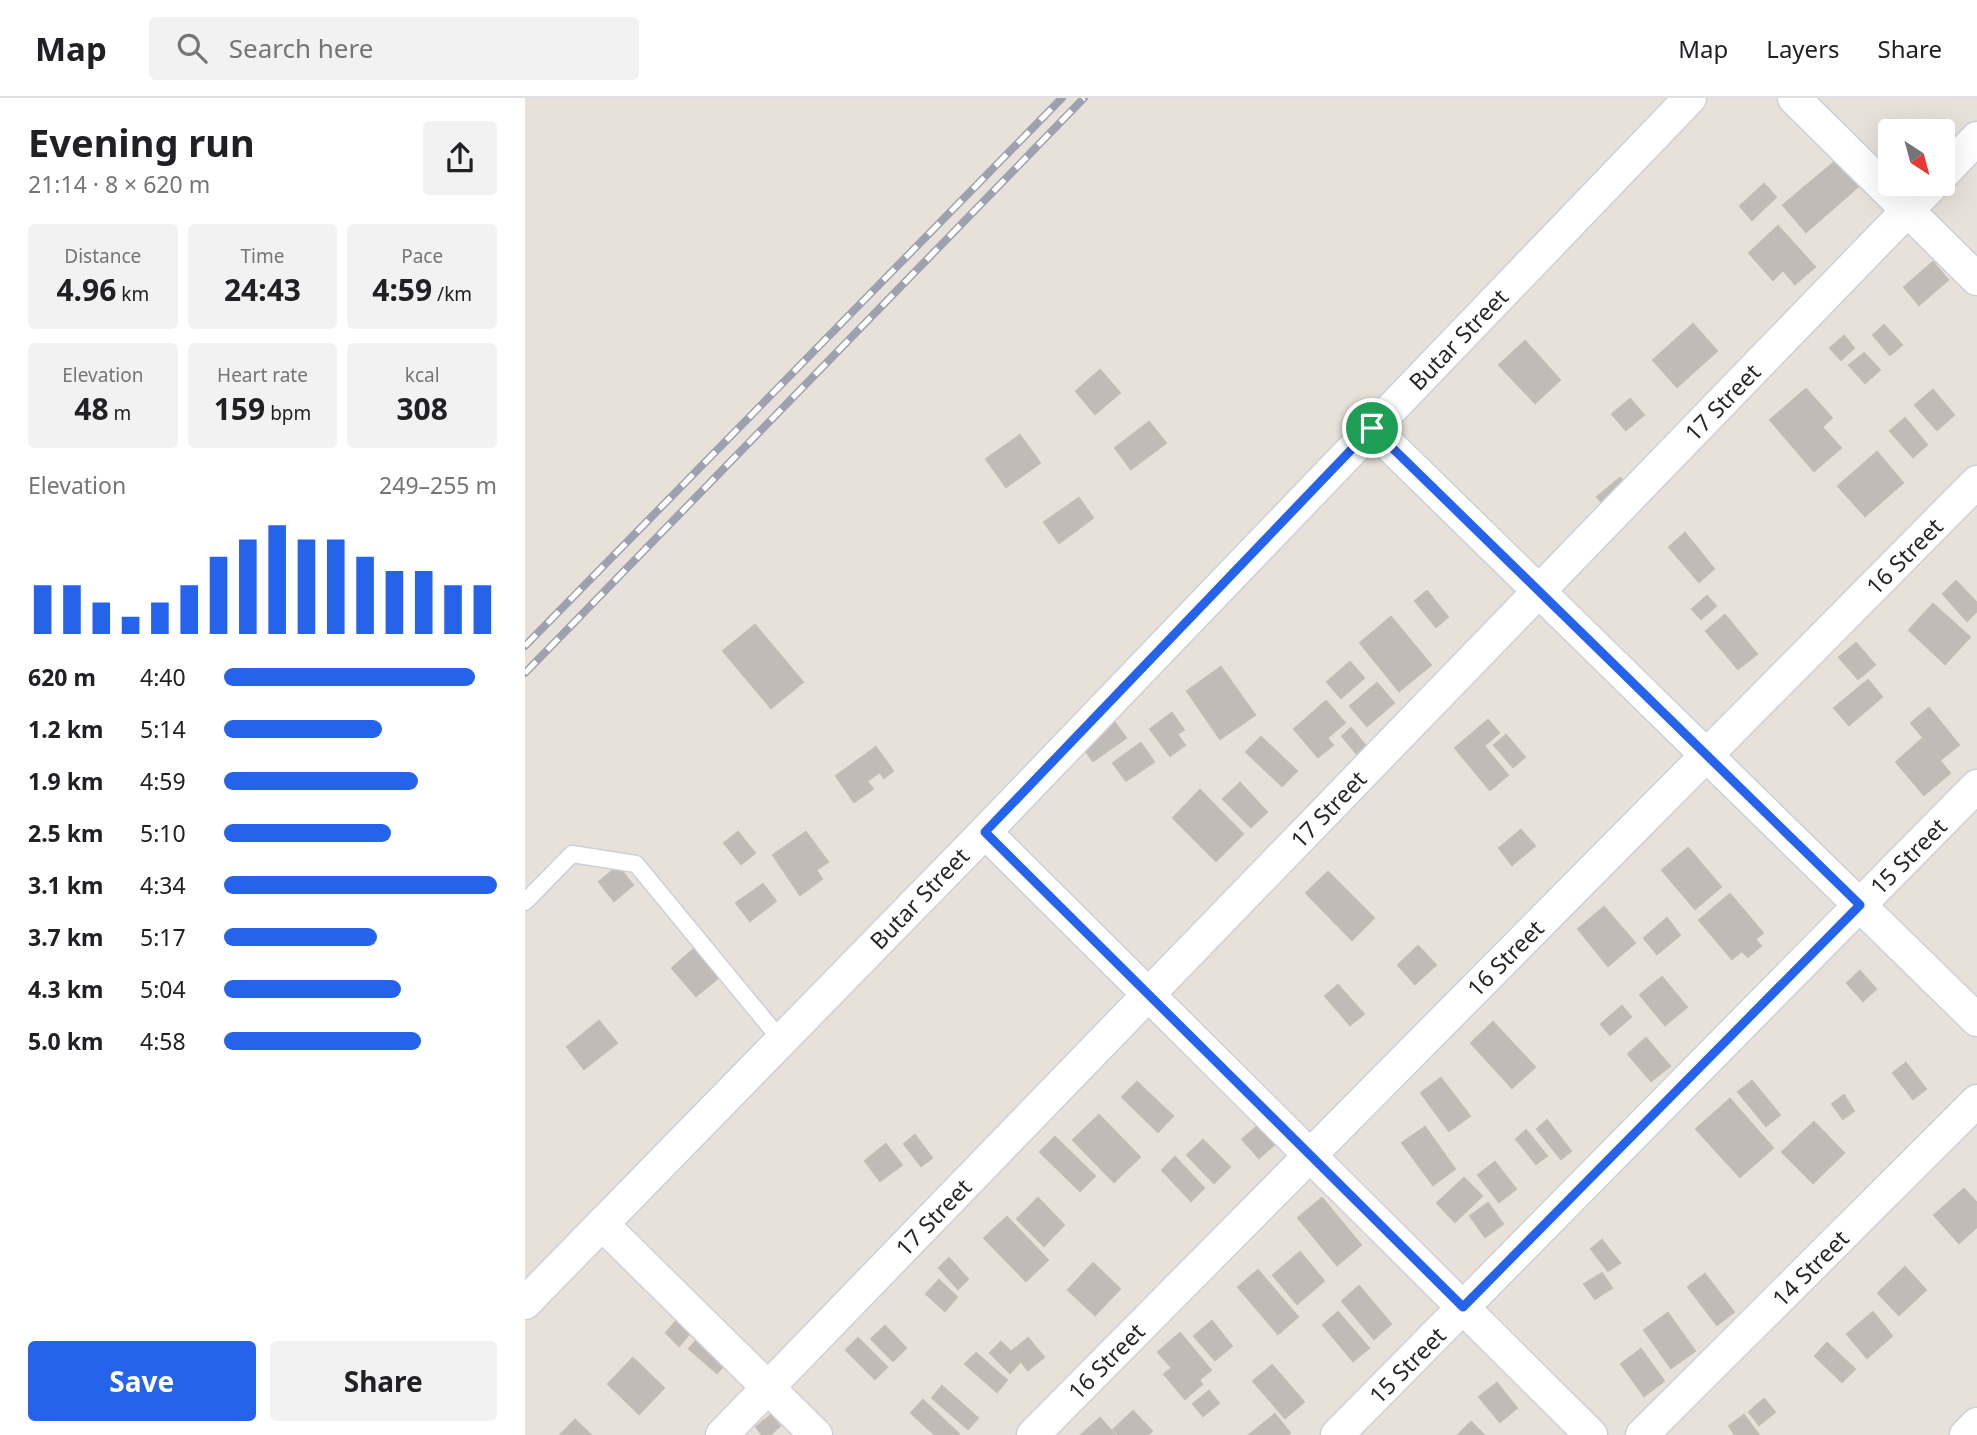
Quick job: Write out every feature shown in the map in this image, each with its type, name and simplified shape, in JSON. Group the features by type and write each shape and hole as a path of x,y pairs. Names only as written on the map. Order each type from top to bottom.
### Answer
{"street":[{"name":"Butar Street","path":"525,1303 985,832 1690,98"},
{"path":"1794,98 1977,279"},
{"path":"1955,161 1977,138"},
{"name":"17 Street","path":"722,1435 1921,196"},
{"path":"1372,428 1977,1020"},
{"name":"16 Street","path":"1033,1435 1977,482"},
{"name":"15 Street","path":"1337,1435 1977,786"},
{"path":"985,832 1591,1435"},
{"name":"14 Street","path":"1642,1435 1977,1101"},
{"path":"602,1224 816,1435"},
{"path":"1966,1435 1977,1424"}],"lane":[{"path":"525,902 572,854 636,864 772,1028"}],"building":[{"path":"1838,159 1860,185 1806,232 1783,205"},
{"path":"1764,184 1776,197 1752,220 1740,206"},
{"path":"1778,226 1815,267 1795,284 1783,270 1773,280 1749,253"},
{"path":"1933,262 1948,280 1919,305 1904,287"},
{"path":"1693,324 1717,351 1677,387 1653,360"},
{"path":"1884,325 1902,345 1890,355 1873,335"},
{"path":"1844,336 1854,348 1841,360 1830,348"},
{"path":"1525,341 1560,380 1535,403 1499,365"},
{"path":"1864,353 1880,370 1865,383 1849,365"},
{"path":"1100,370 1120,393 1095,414 1076,391"},
{"path":"1806,389 1832,418 1822,427 1841,448 1814,471 1770,420"},
{"path":"1933,390 1954,415 1937,430 1915,405"},
{"path":"1630,399 1644,415 1626,430 1612,414"},
{"path":"1905,418 1927,445 1913,457 1890,431"},
{"path":"1149,422 1166,443 1131,469 1115,448"},
{"path":"1020,435 1040,463 1006,487 986,459"},
{"path":"1877,452 1903,483 1865,516 1838,486"},
{"path":"1620,478 1629,488 1606,508 1597,497"},
{"path":"1079,498 1093,518 1059,543 1044,522"},
{"path":"1685,533 1714,569 1699,582 1669,547"},
{"path":"1956,581 1977,603 1977,611 1967,621 1943,594"},
{"path":"1427,591 1448,617 1436,627 1415,601"},
{"path":"1707,596 1716,606 1701,619 1692,609"},
{"path":"1933,604 1970,637 1945,664 1909,630"},
{"path":"1725,615 1757,654 1738,669 1706,631"},
{"path":"1391,617 1431,665 1399,691 1360,643"},
{"path":"755,625 803,682 771,708 723,651"},
{"path":"1856,643 1875,665 1858,679 1839,657"},
{"path":"1350,662 1364,678 1341,698 1327,682"},
{"path":"1221,667 1255,715 1220,739 1187,691"},
{"path":"1868,680 1882,697 1849,725 1834,708"},
{"path":"1377,683 1394,703 1367,726 1350,706"},
{"path":"1326,701 1345,723 1327,738 1333,745 1318,757 1294,729"},
{"path":"1929,708 1959,745 1941,759 1911,723"},
{"path":"1172,713 1184,730 1177,734 1185,745 1170,756 1150,729"},
{"path":"1113,720 1126,738 1093,761 1080,743"},
{"path":"1488,720 1499,733 1484,746 1508,775 1490,790 1455,748"},
{"path":"1351,728 1370,751 1361,759 1342,736"},
{"path":"1506,735 1525,757 1513,767 1494,745"},
{"path":"1261,737 1297,771 1282,786 1246,752"},
{"path":"1922,739 1950,773 1924,795 1896,762"},
{"path":"1141,743 1154,762 1126,781 1113,763"},
{"path":"876,747 893,771 884,778 880,772 867,781 873,789 854,802 836,776"},
{"path":"1240,783 1267,812 1251,827 1223,799"},
{"path":"1200,790 1243,834 1216,861 1173,818"},
{"path":"1521,830 1535,846 1512,865 1499,848"},
{"path":"738,832 755,853 741,864 724,843"},
{"path":"806,832 828,862 816,870 822,879 800,895 773,855"},
{"path":"1688,848 1721,887 1695,909 1662,870"},
{"path":"618,866 633,885 614,901 599,882"},
{"path":"1328,872 1374,918 1352,940 1306,893"},
{"path":"763,884 776,901 750,921 736,903"},
{"path":"1730,894 1763,933 1755,939 1761,946 1748,957 1742,951 1732,959 1699,920"},
{"path":"1604,907 1635,943 1608,966 1578,929"},
{"path":"1667,918 1680,935 1657,954 1644,938"},
{"path":"1418,946 1436,965 1415,984 1398,965"},
{"path":"694,949 718,978 696,996 672,968"},
{"path":"1860,971 1876,989 1863,1001 1847,983"},
{"path":"1662,977 1687,1007 1665,1025 1640,995"},
{"path":"1338,985 1364,1014 1350,1025 1325,996"},
{"path":"1622,1006 1631,1017 1610,1035 1601,1024"},
{"path":"599,1021 617,1043 584,1069 567,1047"},
{"path":"1493,1022 1535,1067 1512,1088 1471,1043"},
{"path":"1646,1038 1670,1066 1651,1081 1628,1054"},
{"path":"1906,1063 1926,1089 1913,1099 1893,1073"},
{"path":"1441,1078 1470,1116 1449,1131 1421,1093"},
{"path":"1752,1081 1780,1115 1766,1126 1738,1092"},
{"path":"1137,1082 1173,1116 1158,1132 1122,1097"},
{"path":"1844,1095 1854,1111 1843,1119 1832,1104"},
{"path":"1730,1099 1773,1148 1740,1177 1696,1129"},
{"path":"1099,1115 1140,1157 1114,1182 1073,1140"},
{"path":"1547,1120 1571,1151 1561,1159 1537,1129"},
{"path":"1814,1122 1844,1153 1813,1183 1782,1152"},
{"path":"1259,1125 1275,1144 1259,1158 1242,1139"},
{"path":"1425,1127 1455,1169 1433,1185 1402,1143"},
{"path":"1526,1130 1547,1156 1536,1164 1516,1139"},
{"path":"915,1135 932,1158 921,1166 904,1144"},
{"path":"1055,1137 1095,1176 1080,1191 1040,1152"},
{"path":"1203,1140 1230,1167 1214,1183 1187,1155"},
{"path":"886,1144 902,1165 880,1181 865,1161"},
{"path":"1175,1157 1204,1188 1191,1201 1162,1170"},
{"path":"1495,1162 1516,1189 1499,1202 1478,1175"},
{"path":"1464,1178 1482,1196 1455,1222 1437,1203"},
{"path":"1964,1189 1977,1203 1977,1227 1959,1243 1934,1215"},
{"path":"1038,1198 1064,1225 1044,1246 1017,1219"},
{"path":"1322,1198 1361,1245 1337,1265 1298,1218"},
{"path":"1488,1203 1503,1224 1485,1237 1470,1216"},
{"path":"1007,1217 1048,1260 1026,1281 984,1238"},
{"path":"1602,1240 1620,1263 1608,1271 1591,1249"},
{"path":"1300,1252 1324,1281 1297,1304 1273,1275"},
{"path":"949,1258 968,1279 958,1289 939,1268"},
{"path":"1093,1263 1120,1289 1095,1315 1068,1290"},
{"path":"1905,1267 1926,1290 1899,1315 1878,1293"},
{"path":"1258,1270 1298,1317 1278,1334 1238,1287"},
{"path":"1602,1273 1612,1288 1595,1299 1584,1284"},
{"path":"1705,1274 1734,1312 1717,1325 1688,1287"},
{"path":"939,1280 957,1297 945,1311 926,1294"},
{"path":"1359,1286 1391,1324 1374,1339 1342,1301"},
{"path":"1338,1312 1369,1348 1353,1361 1323,1325"},
{"path":"1873,1312 1892,1336 1867,1358 1847,1334"},
{"path":"1668,1313 1695,1351 1671,1368 1644,1330"},
{"path":"676,1321 690,1333 679,1346 666,1333"},
{"path":"1212,1321 1232,1346 1215,1360 1194,1336"},
{"path":"885,1326 906,1348 893,1361 871,1339"},
{"path":"1180,1333 1211,1370 1199,1380 1202,1384 1185,1399 1164,1374 1172,1368 1158,1352"},
{"path":"700,1336 728,1361 717,1373 689,1349"},
{"path":"858,1338 887,1367 875,1379 846,1350"},
{"path":"1028,1338 1044,1357 1028,1370 1012,1351"},
{"path":"1001,1342 1021,1361 1010,1373 990,1353"},
{"path":"1827,1343 1855,1369 1842,1382 1815,1356"},
{"path":"1641,1349 1664,1381 1644,1396 1621,1364"},
{"path":"976,1353 1007,1380 997,1392 965,1364"},
{"path":"633,1358 664,1388 639,1414 608,1384"},
{"path":"1272,1365 1304,1402 1285,1418 1253,1381"},
{"path":"1497,1383 1517,1408 1500,1422 1479,1397"},
{"path":"942,1386 978,1418 968,1429 932,1398"},
{"path":"1209,1391 1219,1403 1203,1416 1193,1404"},
{"path":"1764,1399 1775,1412 1759,1425 1749,1412"},
{"path":"923,1400 959,1434 935,1435 911,1413"},
{"path":"1133,1411 1152,1431 1148,1435 1119,1435 1113,1430"},
{"path":"1275,1414 1290,1433 1288,1435 1249,1435"},
{"path":"771,1415 780,1426 770,1435 762,1435 756,1427"},
{"path":"1744,1415 1759,1435 1735,1435 1729,1426"},
{"path":"1100,1418 1115,1435 1081,1435"},
{"path":"575,1420 591,1435 560,1435"},
{"path":"1471,1422 1484,1435 1458,1435"}],"railway":[{"path":"525,646 1062,98"},
{"path":"525,673 1084,98"}],"route":[{"path":"1372,428 1860,905 1463,1307 985,832 1372,428"}]}
